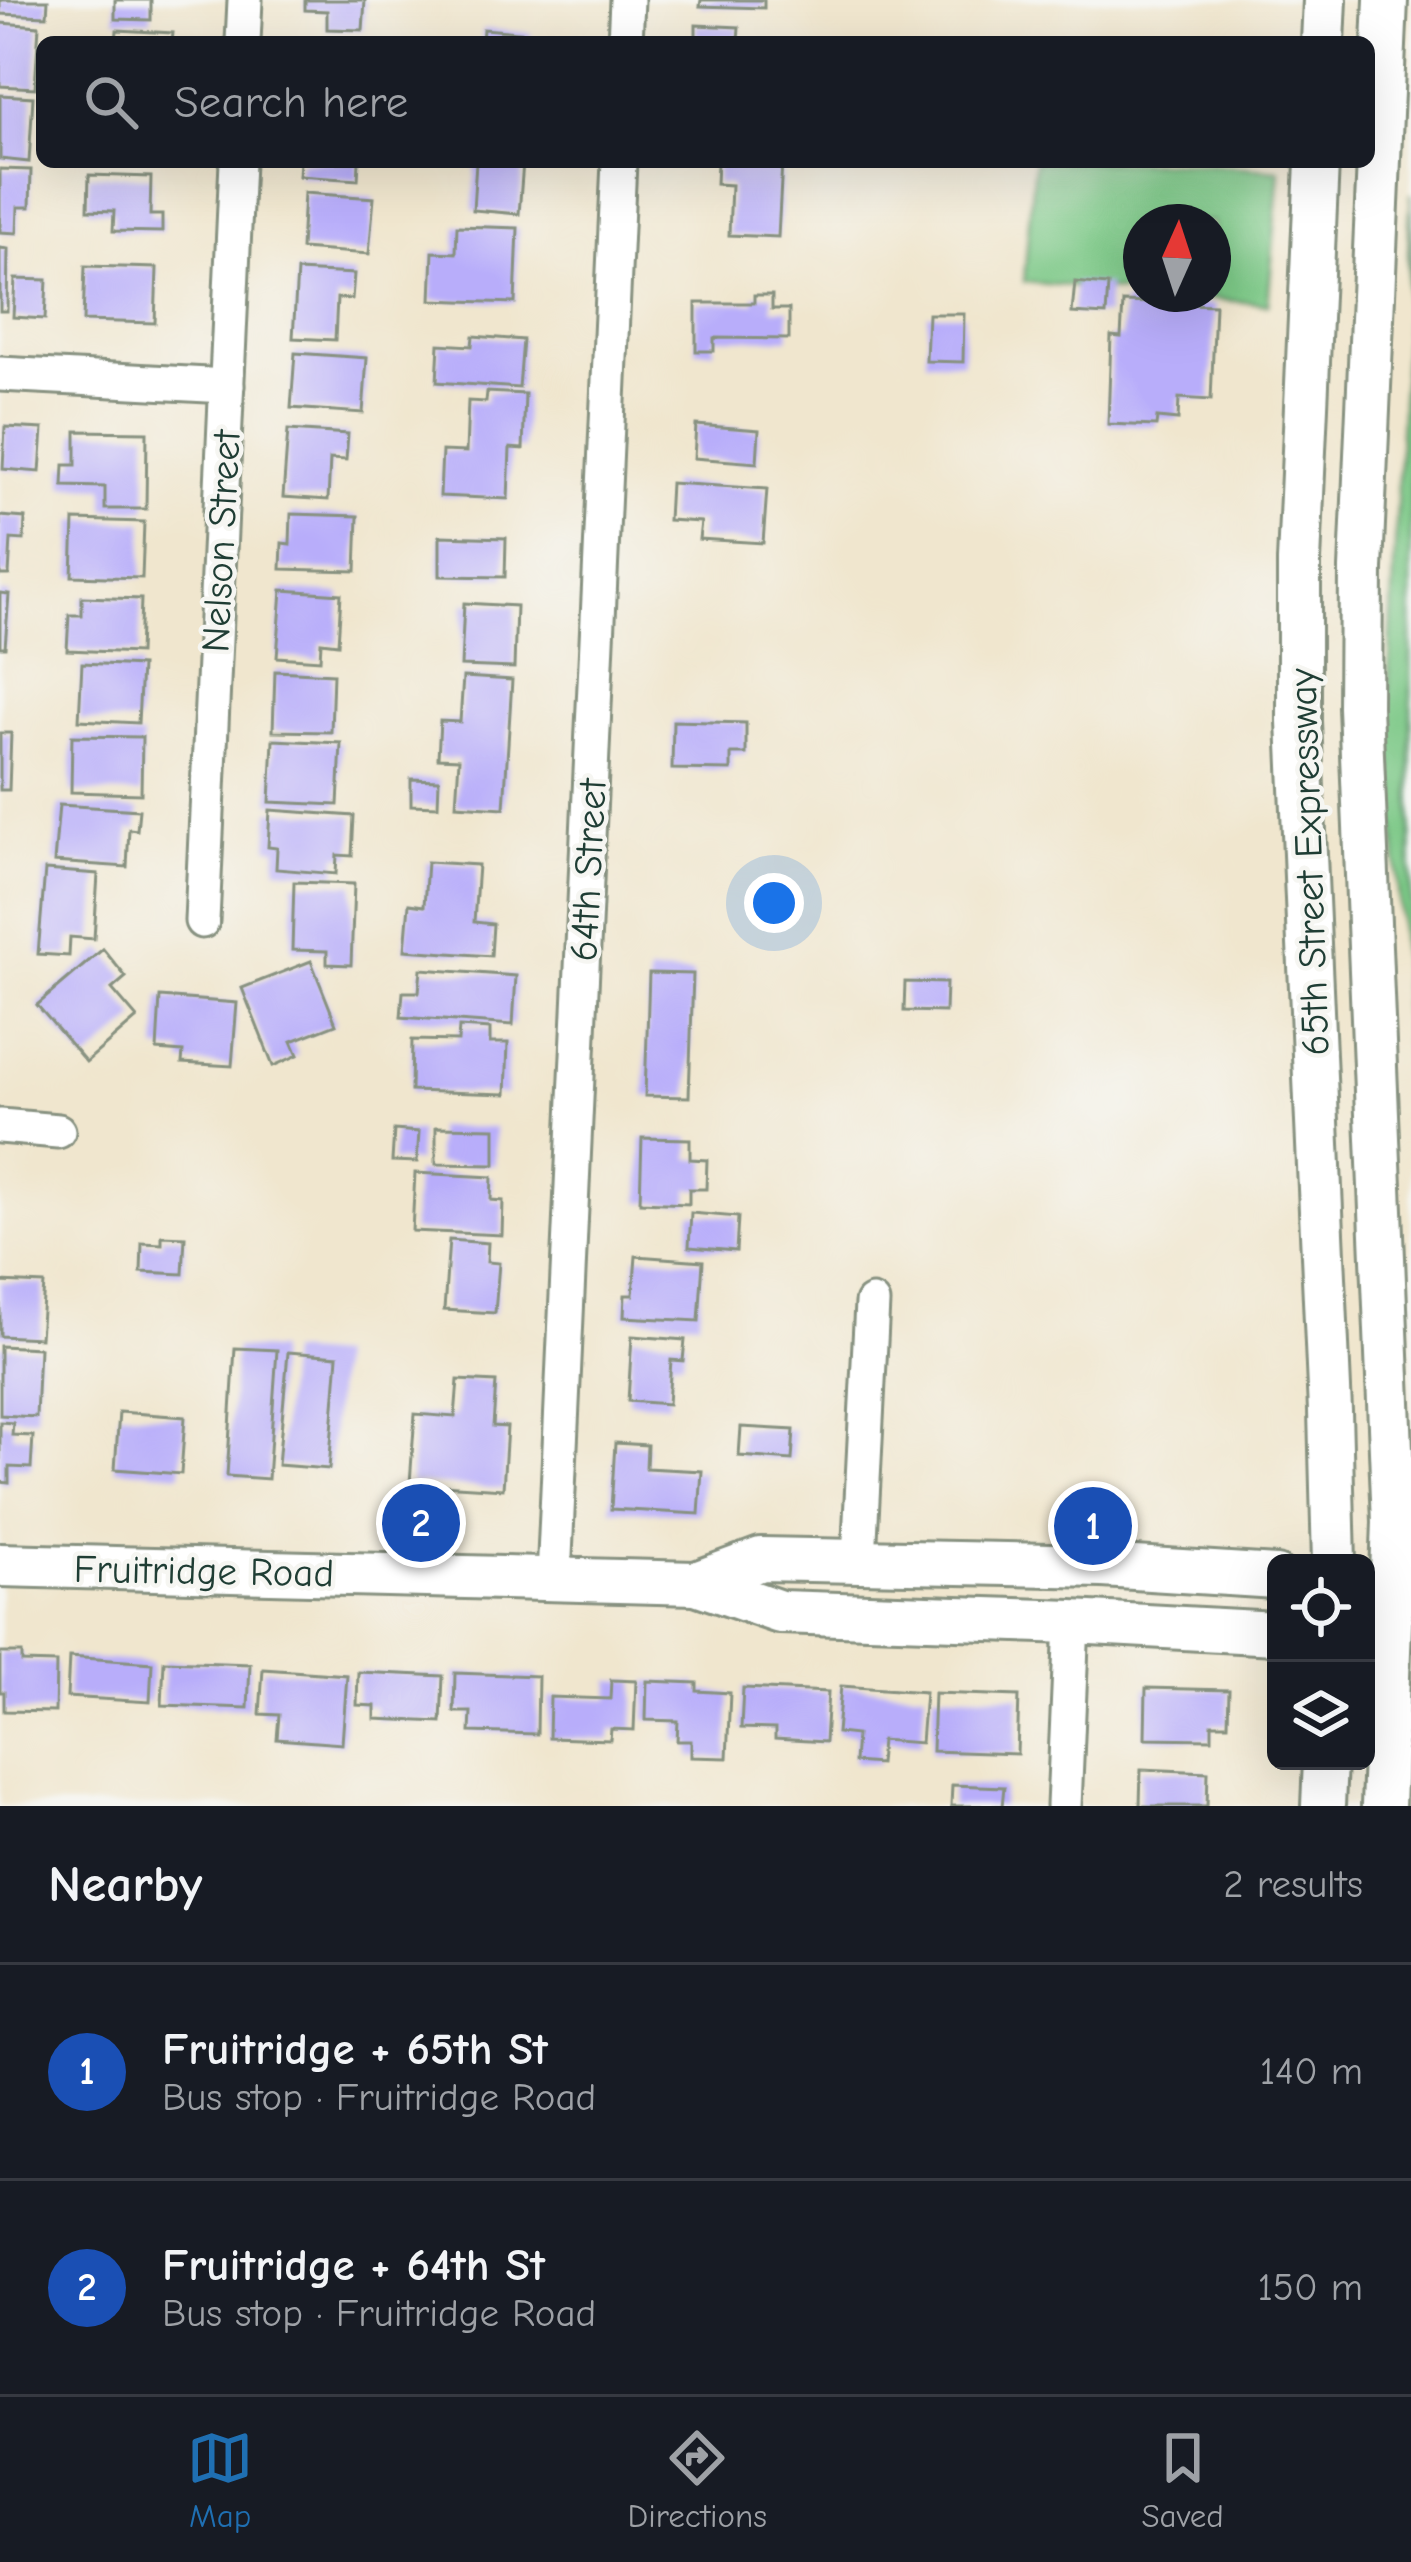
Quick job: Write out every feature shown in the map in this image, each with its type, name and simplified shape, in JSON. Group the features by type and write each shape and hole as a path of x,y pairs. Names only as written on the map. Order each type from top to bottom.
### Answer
{"main road":[{"path":"1323,36 1325,0"},
{"name":"65th Street Expressway","path":"1383,1806 1394,1522 1360,706 1361,569 1386,0"},
{"name":"65th Street Expressway","path":"1317,168 1299,562 1299,721 1334,1554"},
{"name":"Fruitridge Road","path":"696,1583 761,1559 1103,1566 1267,1576"},
{"name":"Fruitridge Road","path":"0,1565 696,1583 779,1612 1267,1633"},
{"path":"1323,1806 1325,1770"}],"street":[{"path":"243,36 245,0"},
{"path":"625,36 627,0"},
{"name":"Nelson Street","path":"202,921 238,168"},
{"name":"64th Street","path":"554,1578 620,168"},
{"path":"0,374 227,386"},
{"path":"0,1126 58,1131"},
{"path":"859,1559 872,1303"},
{"path":"1064,1806 1072,1622"}],"green space":[{"path":"1034,168 1280,170 1268,304 1231,301 1231,204 1123,204 1123,291 1024,282"},
{"path":"1411,194 1411,1134 1388,702"}],"building":[{"path":"0,0 48,0 47,16 0,14"},
{"path":"115,0 151,0 151,20 115,19"},
{"path":"305,0 365,0 363,30 327,29 327,11 305,10"},
{"path":"701,0 764,0 764,8 700,6"},
{"path":"0,23 39,26 35,88 0,86"},
{"path":"696,25 739,27 738,36 696,36"},
{"path":"483,29 531,33 531,36 482,36"},
{"path":"117,30 173,33 173,36 116,36"},
{"path":"0,95 33,97 29,162 0,159"},
{"path":"300,168 359,168 358,180 299,176"},
{"path":"476,168 523,168 519,214 473,210"},
{"path":"717,168 782,168 778,237 729,235 731,185 716,184"},
{"path":"0,169 31,170 30,207 18,207 17,233 0,232"},
{"path":"89,175 151,177 150,215 162,215 162,232 113,231 114,211 88,210"},
{"path":"304,193 374,198 369,254 301,249"},
{"path":"457,226 518,228 515,303 431,300 433,252 456,253"},
{"path":"0,248 8,249 7,311 0,311"},
{"path":"85,266 157,268 155,323 83,321"},
{"path":"297,271 354,274 352,299 337,298 335,340 293,338"},
{"path":"15,279 47,280 45,319 13,317"},
{"path":"1075,282 1108,285 1106,315 1072,313"},
{"path":"754,295 772,295 772,309 789,309 789,339 714,338 714,351 696,351 696,303 754,303"},
{"path":"1123,302 1123,312 1215,312 1211,400 1179,398 1178,420 1157,418 1156,426 1108,424 1111,336 1121,337"},
{"path":"928,314 964,314 963,362 926,361"},
{"path":"473,336 523,340 519,388 437,382 439,344 472,346"},
{"path":"295,353 367,358 363,413 291,408"},
{"path":"487,392 525,394 523,449 510,448 508,499 440,496 442,451 466,452 468,401 486,402"},
{"path":"696,425 759,430 757,463 694,458"},
{"path":"5,427 43,429 40,472 3,469"},
{"path":"288,430 348,434 346,460 330,459 328,500 283,497"},
{"path":"76,431 147,432 146,509 105,509 105,487 63,486 64,465 76,465"},
{"path":"670,483 767,489 763,543 699,539 701,522 668,520"},
{"path":"291,514 358,516 356,571 281,569 282,543 290,544"},
{"path":"0,516 25,518 24,540 11,539 9,575 0,575"},
{"path":"74,520 144,522 142,578 72,576"},
{"path":"440,536 506,538 505,577 440,576"},
{"path":"282,590 341,594 338,644 321,642 320,660 277,657"},
{"path":"0,593 9,594 5,647 0,647"},
{"path":"82,597 141,599 139,653 67,650 69,615 82,615"},
{"path":"464,603 516,606 514,668 461,666"},
{"path":"82,663 141,666 138,723 79,720"},
{"path":"275,671 333,674 331,732 273,731"},
{"path":"463,677 512,680 504,808 456,805 459,759 438,758 440,721 460,722"},
{"path":"673,721 746,723 746,754 731,754 731,770 672,769"},
{"path":"0,733 11,733 9,790 0,790"},
{"path":"72,736 142,737 141,794 71,792"},
{"path":"273,740 341,743 338,805 270,802"},
{"path":"411,779 439,780 438,806 411,805"},
{"path":"59,805 139,810 137,830 129,829 127,867 54,862"},
{"path":"270,810 354,816 352,856 337,855 336,874 276,869 277,848 268,847"},
{"path":"427,862 478,865 474,922 493,924 491,956 405,950 409,904 424,906"},
{"path":"45,870 98,874 94,939 70,937 69,956 38,954"},
{"path":"294,882 354,884 351,965 327,964 327,951 292,950"},
{"path":"103,949 126,977 112,989 137,1018 86,1062 37,1005"},
{"path":"311,961 336,1024 292,1041 298,1055 273,1066 242,988"},
{"path":"421,969 516,976 513,1025 401,1017 403,992 419,992"},
{"path":"649,973 693,974 689,1097 645,1096"},
{"path":"905,982 946,983 945,1012 904,1011"},
{"path":"160,997 237,1003 232,1066 182,1063 183,1052 157,1050"},
{"path":"459,1027 490,1029 490,1043 508,1043 506,1094 411,1091 412,1040 458,1041"},
{"path":"436,1127 495,1128 495,1165 436,1164"},
{"path":"394,1130 419,1132 417,1162 392,1161"},
{"path":"642,1138 690,1139 690,1159 707,1160 706,1189 689,1189 689,1204 640,1202"},
{"path":"415,1173 492,1177 491,1200 503,1201 502,1235 412,1231"},
{"path":"691,1213 738,1217 736,1251 689,1247"},
{"path":"162,1236 185,1237 183,1274 141,1272 142,1243 162,1244"},
{"path":"449,1240 488,1243 487,1262 499,1263 495,1313 444,1310"},
{"path":"636,1256 703,1261 699,1321 624,1317 625,1295 633,1295"},
{"path":"0,1282 44,1284 40,1338 0,1336"},
{"path":"632,1336 685,1340 683,1361 671,1360 668,1404 628,1401"},
{"path":"0,1346 39,1348 36,1417 0,1415"},
{"path":"235,1348 277,1350 268,1479 227,1476"},
{"path":"288,1352 338,1356 329,1469 278,1465"},
{"path":"458,1380 496,1382 493,1426 507,1427 503,1489 410,1483 415,1414 455,1417"},
{"path":"119,1412 185,1417 181,1474 115,1469"},
{"path":"0,1422 13,1423 12,1435 33,1436 31,1468 9,1467 9,1483 0,1482"},
{"path":"741,1427 794,1430 792,1460 739,1456"},
{"path":"615,1443 647,1445 646,1468 702,1471 699,1514 611,1509"},
{"path":"0,1653 22,1653 22,1662 56,1663 55,1712 4,1711"},
{"path":"69,1657 152,1663 150,1702 67,1697"},
{"path":"164,1661 250,1664 248,1708 162,1705"},
{"path":"263,1669 347,1675 342,1744 277,1739 279,1715 260,1714"},
{"path":"358,1672 443,1676 441,1722 375,1719 375,1706 357,1705"},
{"path":"455,1673 538,1676 537,1734 470,1732 471,1712 454,1712"},
{"path":"611,1680 636,1681 634,1730 611,1729 610,1740 549,1738 550,1697 610,1699"},
{"path":"647,1681 697,1683 697,1691 730,1693 727,1758 691,1757 691,1741 677,1741 678,1721 646,1720"},
{"path":"841,1686 925,1692 921,1743 881,1740 879,1764 854,1762 856,1735 837,1733"},
{"path":"743,1688 828,1692 825,1742 775,1739 775,1729 741,1728"},
{"path":"1146,1688 1229,1690 1228,1724 1212,1724 1212,1739 1145,1738"},
{"path":"934,1693 1019,1696 1017,1754 932,1751"},
{"path":"1141,1769 1208,1772 1207,1806 1140,1806"},
{"path":"952,1785 1004,1787 1002,1806 951,1806"}],"place":[{"name":"Fruitridge + 64th St","path":"421,1523"},
{"name":"Fruitridge + 65th St","path":"1093,1526"}]}
